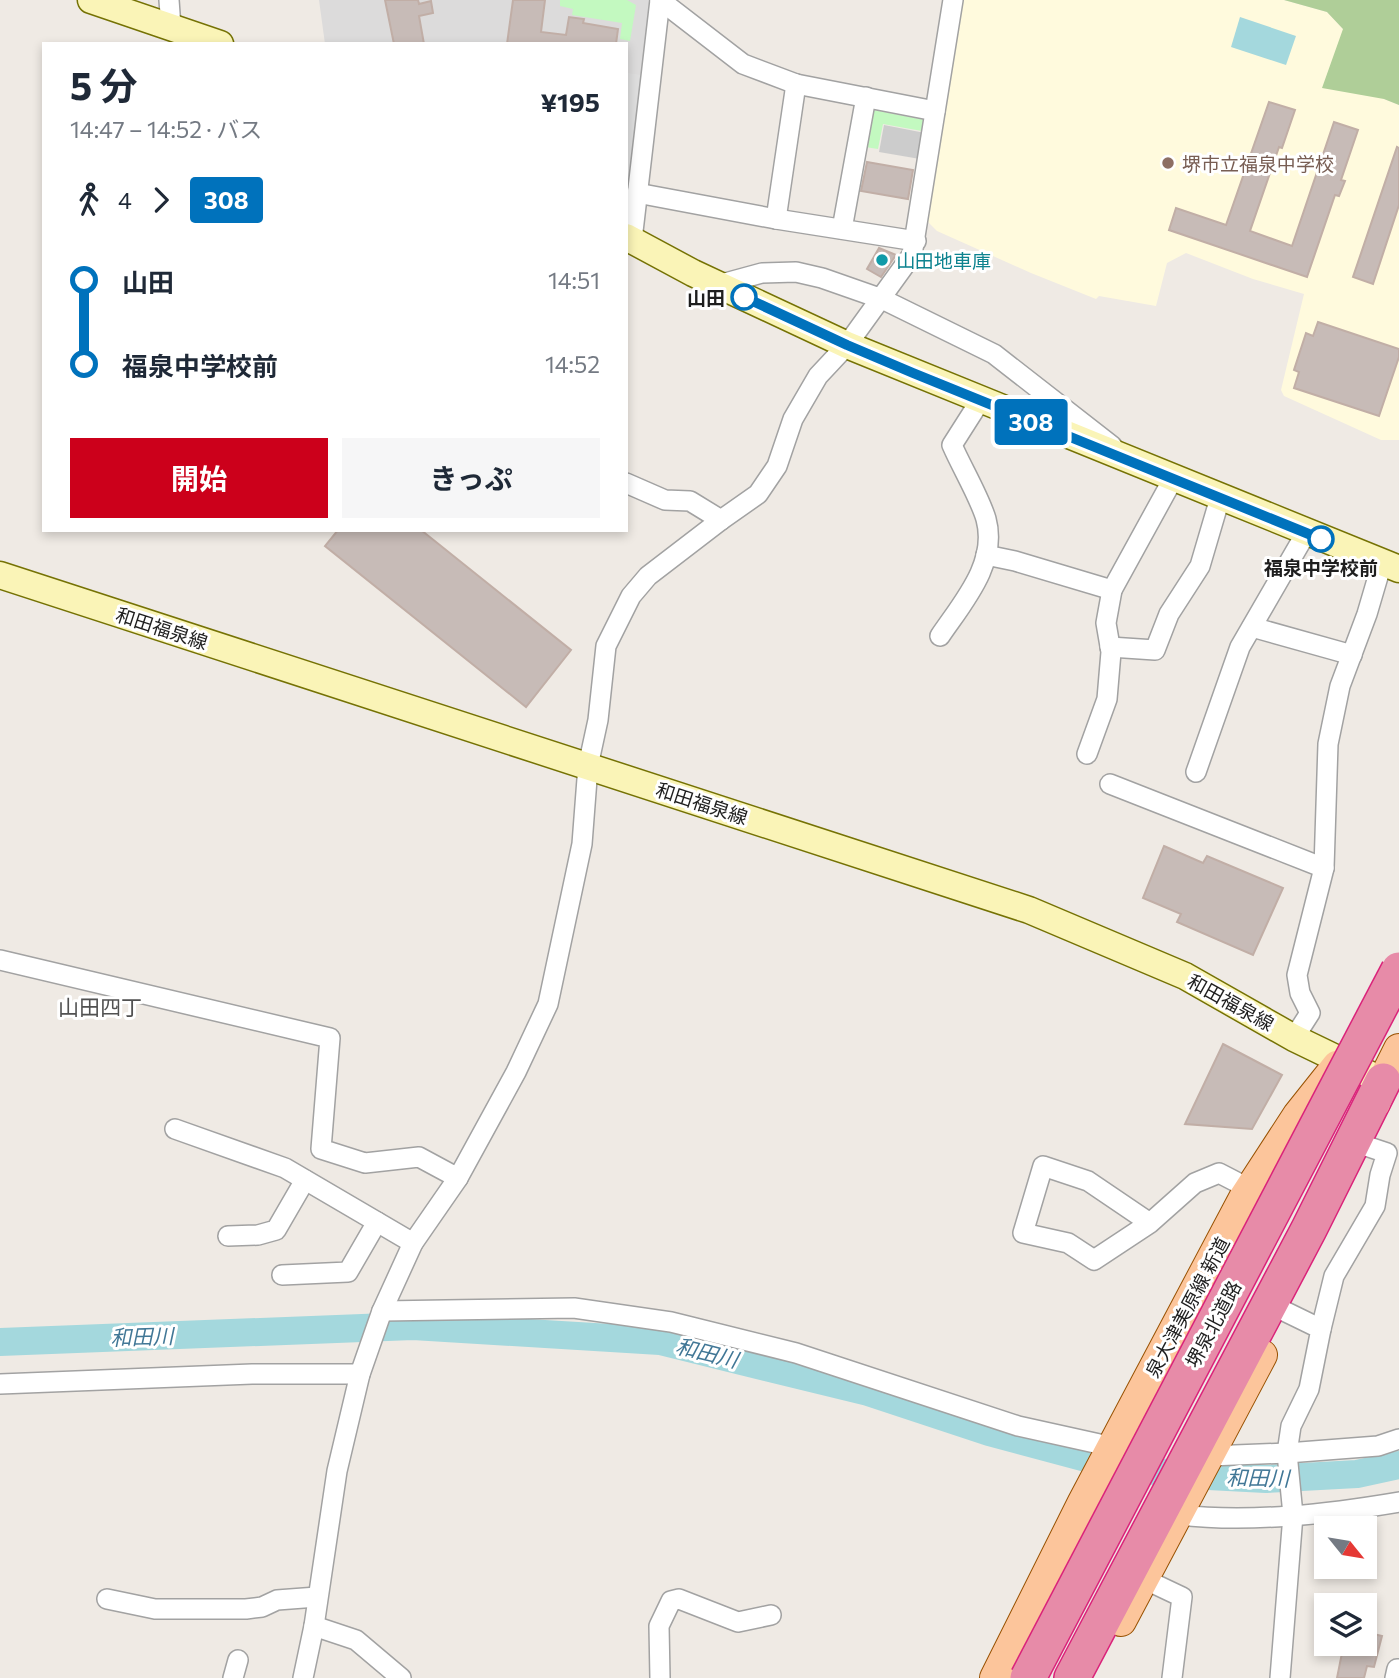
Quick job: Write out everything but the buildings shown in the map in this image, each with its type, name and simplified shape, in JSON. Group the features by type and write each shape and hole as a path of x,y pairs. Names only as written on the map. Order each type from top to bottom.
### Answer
{"highway":[{"name":"堺泉北道路","path":"1028,1678 1399,970"},
{"name":"堺泉北道路","path":"1053,1678 1399,1019"},
{"path":"1014,1678 1254,1196 1310,1121 1340,1062"},
{"path":"1072,1678 1309,1229 1383,1081"}],"main road":[{"path":"91,0 214,42"},
{"path":"629,238 718,285 847,345 1395,567"},
{"name":"和田福泉線","path":"0,575 1029,910 1185,976 1294,1038 1383,1081"},
{"path":"1340,1062 1399,948"},
{"path":"1091,1678 1284,1311 1349,1175 1383,1081 1399,1049"},
{"name":"泉大津美原線 新道","path":"995,1678 1083,1502 1254,1196"}],"street":[{"path":"169,0 171,27"},
{"path":"660,0 743,64 796,84 934,111"},
{"path":"629,238 637,193 660,0"},
{"path":"303,1678 314,1626 337,1471 360,1374 381,1315 413,1243 458,1178 516,1072 548,1004 582,844 588,766 598,720 606,646 631,596 648,576 758,494 777,466 793,419 818,376 847,345 912,256 953,0"},
{"path":"776,219 796,84"},
{"path":"842,229 866,97"},
{"path":"637,193 916,241"},
{"path":"718,285 762,273 796,272 882,299 994,354 1133,463"},
{"path":"940,636 980,575 989,546 986,519 951,445 980,401"},
{"path":"1087,754 1107,699 1110,648 1106,623 1112,590 1173,479"},
{"path":"628,484 664,500 690,501 721,520"},
{"path":"1110,648 1155,650 1169,614 1200,566 1220,498"},
{"path":"1196,772 1240,647 1306,533"},
{"path":"986,555 1112,590"},
{"path":"1294,1038 1310,1013 1300,993 1297,975 1324,869 1328,744 1340,686 1367,614 1395,567"},
{"path":"1252,627 1352,655"},
{"path":"1110,785 1324,869"},
{"path":"0,960 330,1038 321,1149 365,1163 419,1157 458,1178"},
{"path":"175,1129 285,1168 413,1243"},
{"path":"1280,1678 1293,1515 1287,1453 1291,1426 1309,1389 1334,1276 1375,1206 1387,1153 1360,1144"},
{"path":"1150,1223 1088,1181 1043,1166 1023,1234 1068,1243 1094,1259 1150,1223 1195,1183 1219,1173 1254,1196"},
{"path":"228,1236 258,1235 276,1230 305,1180"},
{"path":"282,1275 348,1272 377,1222"},
{"path":"381,1315 574,1308 671,1322 796,1353 1018,1426 1112,1450"},
{"path":"1284,1311 1321,1329"},
{"path":"0,1384 252,1374 360,1374"},
{"path":"1210,1456 1378,1446 1399,1439"},
{"path":"1180,1512 1203,1517 1293,1515 1399,1502"},
{"path":"1144,1579 1182,1597 1172,1678"},
{"path":"107,1599 155,1609 246,1609 262,1607 277,1600 317,1597"},
{"path":"660,1678 659,1626 671,1601 678,1599 738,1622 771,1615"},
{"path":"314,1626 356,1640 401,1678"},
{"path":"1395,1678 1397,1668 1399,1669"}],"shaded area":[{"path":"319,0 649,0 651,7 628,202 628,42 325,42"},
{"name":"堺市立福泉中学校","path":"962,0 1284,0 1327,12 1343,29 1384,99 1399,105 1399,440 1381,440 1284,396 1281,390 1304,294 1253,279 1186,253 1167,263 1156,306 1099,296 1096,299 937,231 927,221"},
{"path":"628,73 641,75 628,184"},
{"path":"884,125 925,133 920,159 879,152"}],"green space":[{"path":"560,0 627,0 636,5 630,41 620,39 622,23 572,15 573,9 560,6"},
{"path":"1284,0 1399,0 1399,105 1384,99 1322,88 1343,29 1327,12"},
{"path":"873,110 925,120 922,131 883,124 878,149 865,147"}],"water":[{"path":"1240,17 1296,36 1286,65 1231,47"}],"waterway":[{"name":"和田川","path":"0,1342 413,1326 660,1341 868,1392 989,1432 1086,1458 1170,1474 1266,1479 1357,1474 1399,1465"}],"bus line":[{"name":"308","path":"744,297 913,373 1321,539"}],"place":[{"name":"堺市立福泉中学校","path":"1168,163"},
{"name":"山田地車庫","path":"882,260"},
{"name":"山田","path":"744,297"},
{"name":"福泉中学校前","path":"1321,539"}],"district":[{"name":"山田四丁","path":"100,1006"}]}
